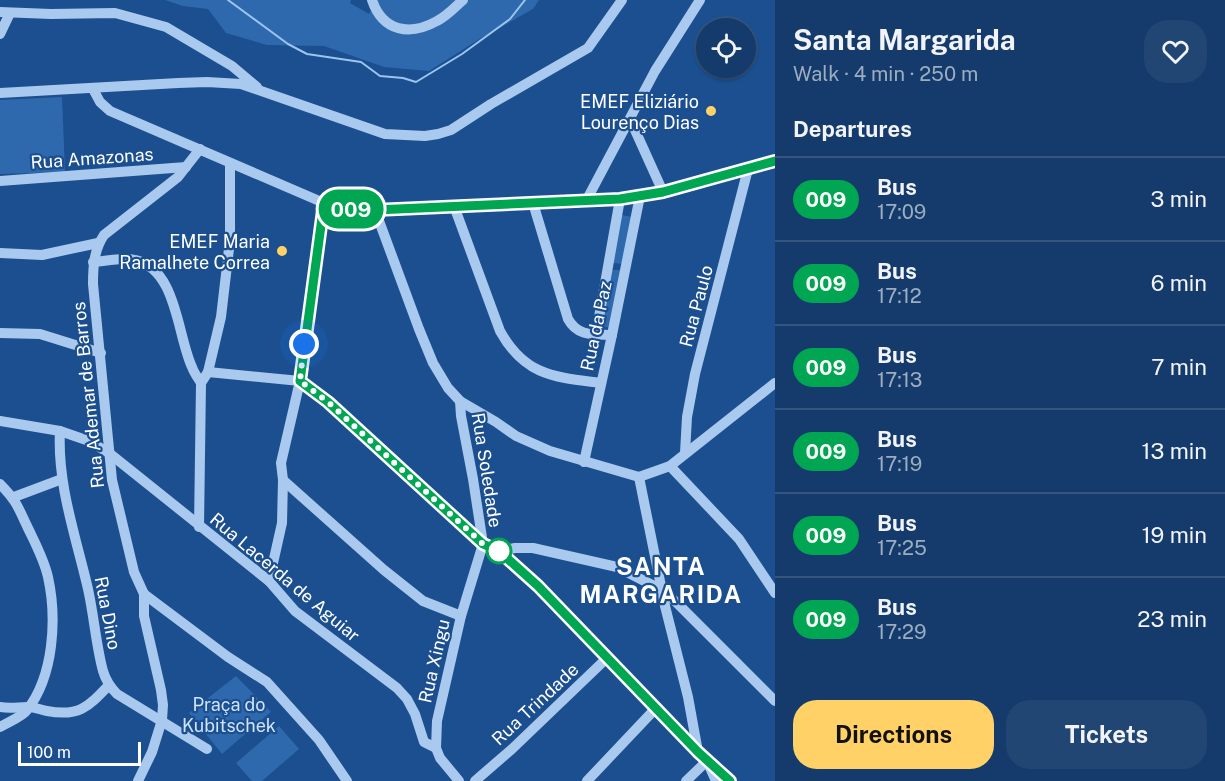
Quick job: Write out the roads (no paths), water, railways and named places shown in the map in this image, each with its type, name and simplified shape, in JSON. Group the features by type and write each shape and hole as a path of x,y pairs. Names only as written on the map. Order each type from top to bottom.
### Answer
{"street":[{"path":"372,0 382,20 398,29 415,30 439,21 464,0"},
{"path":"0,93 207,82 241,84 385,134 424,136 438,134 452,130 491,104 588,48 622,0"},
{"path":"586,201 655,71 700,0"},
{"path":"0,34 5,13 115,13 166,27 232,66 261,91"},
{"path":"93,89 100,102 110,111 324,203 345,208 375,210 620,199 663,192 775,160"},
{"path":"630,119 663,192"},
{"path":"0,254 42,255 98,243 110,229 178,177 200,148"},
{"path":"201,383 208,372 221,317 230,240 230,163"},
{"name":"Rua Amazonas","path":"0,180 186,167"},
{"name":"Rua Paulo","path":"685,453 687,417 695,374 748,169"},
{"name":"Rua da Paz","path":"584,462 640,196"},
{"path":"596,334 620,199"},
{"path":"269,581 282,523 284,480 281,463 300,381 324,203"},
{"path":"533,203 568,319 573,328 581,332 612,335"},
{"path":"453,206 500,331 508,345 530,367 542,372 556,377 601,383"},
{"path":"375,210 433,363 448,388 460,400 516,436 550,452 639,477 670,466 775,383"},
{"name":"Rua Ademar de Barros","path":"98,243 93,262 93,284 112,480 134,572 144,594 144,616 161,690 162,720 152,752 138,781"},
{"path":"93,262 133,259 145,263 163,280 180,323 191,366 201,383 199,527"},
{"path":"608,267 625,270"},
{"path":"0,333 40,334 101,353"},
{"path":"208,372 300,381 328,402 483,544 499,551 538,586 698,752 730,781"},
{"name":"Rua Soledade","path":"460,400 460,416 483,544"},
{"name":"Rua Lacerda de Aguiar","path":"0,421 60,431 89,441 109,453 269,581 295,611 397,688 407,699 415,714 424,742 436,748"},
{"name":"Rua Dino","path":"60,431 59,454 62,478 88,592 103,672 109,686"},
{"path":"670,466 739,539 775,592"},
{"path":"639,477 698,752"},
{"path":"14,497 62,478"},
{"path":"284,480 384,570 423,601 461,616"},
{"path":"0,484 14,497 39,549 48,577 52,620 51,651 41,685 27,711 0,727"},
{"name":"Rua Xingu","path":"436,748 437,721 461,616 483,544"},
{"path":"499,551 515,548 554,552 617,567 662,590 775,701"},
{"path":"144,594 228,657 267,682 319,740 347,781"},
{"name":"Rua Trindade","path":"475,781 484,777 608,657"},
{"path":"0,707 12,709 29,707 49,712 70,713 83,710 109,686 117,694 207,749"},
{"path":"587,781 657,707"},
{"path":"436,748 445,767 459,781"},
{"path":"686,781 708,761"},
{"path":"708,761 716,781"}],"waterway":[{"path":"228,0 288,44 307,54 361,62 380,76 403,78 416,82 462,54 510,19 525,0"}],"place":[{"name":"EMEF Eliziário Lourenço Dias","path":"711,111"},
{"name":"EMEF Maria Ramalhete Correa","path":"282,251"}],"district":[{"name":"SANTA MARGARIDA","path":"661,580"}],"park label":[{"name":"Praça do Kubitschek","path":"229,714"}]}
